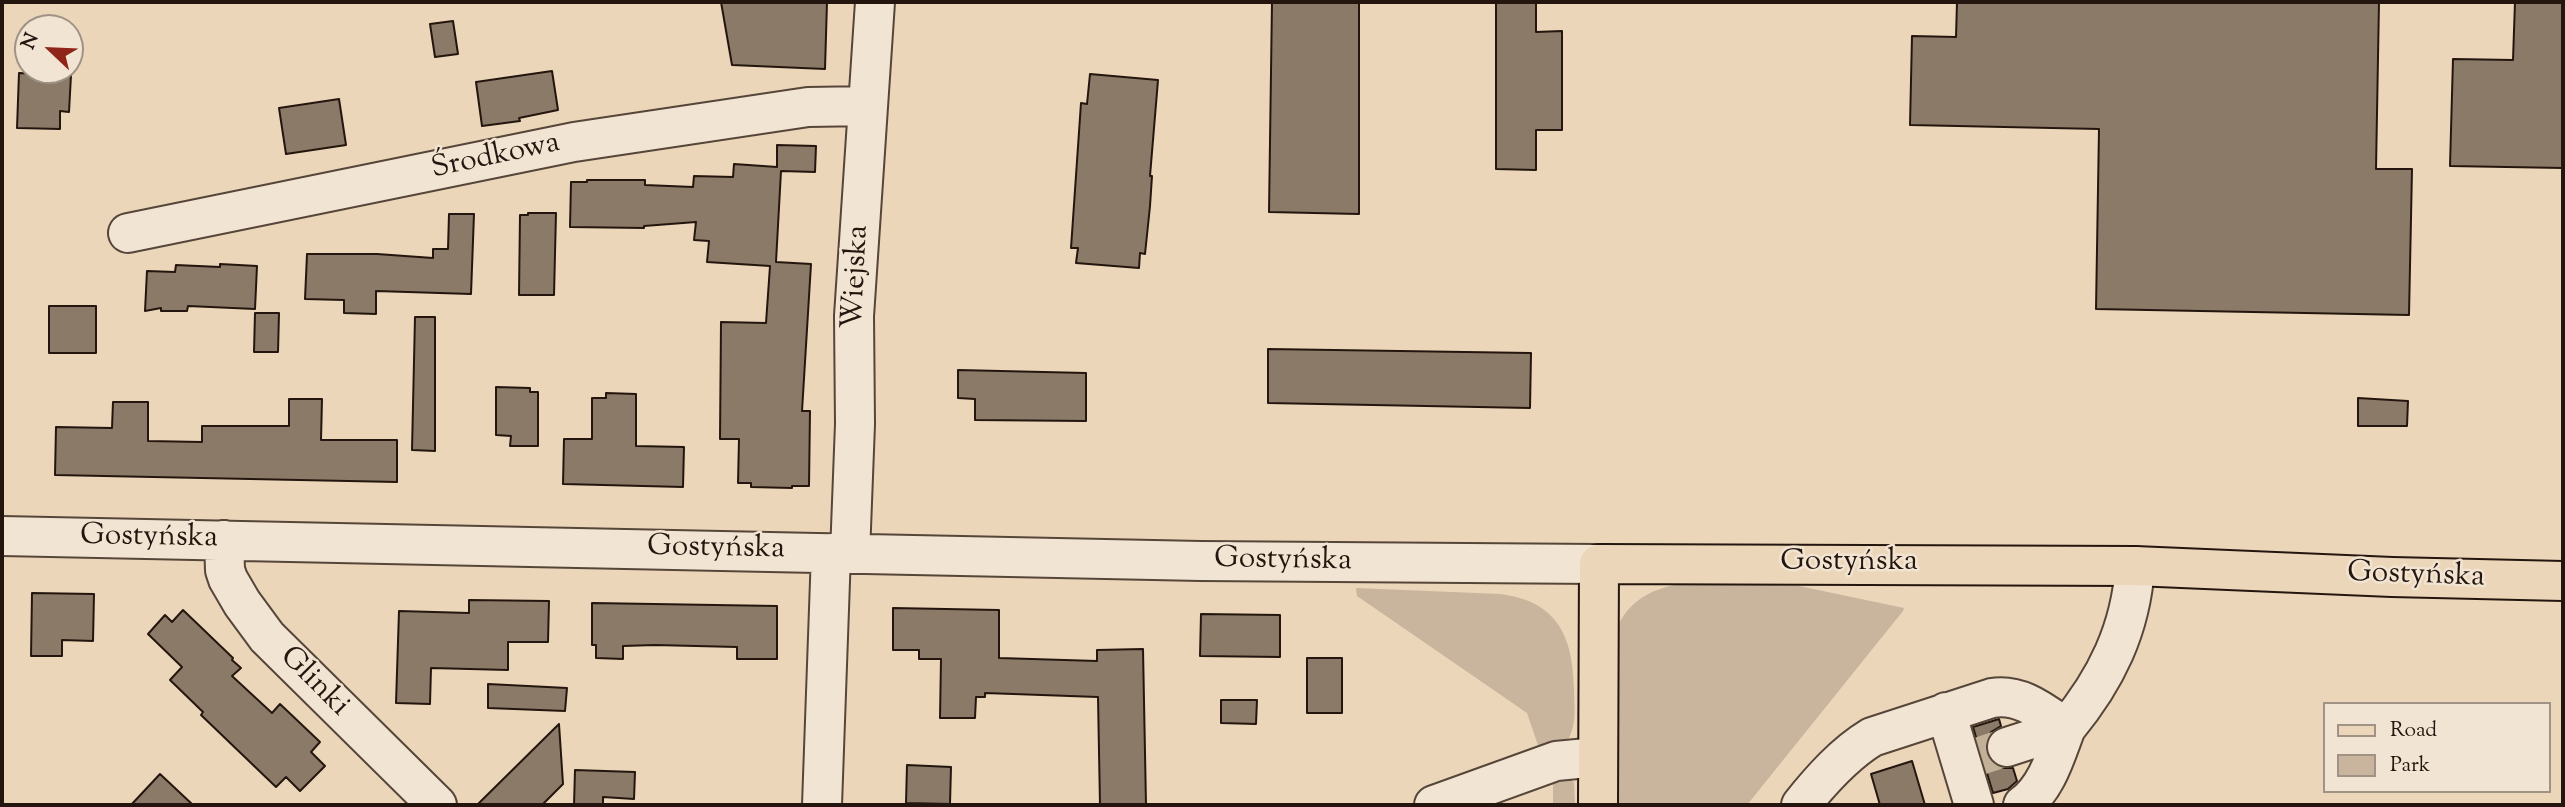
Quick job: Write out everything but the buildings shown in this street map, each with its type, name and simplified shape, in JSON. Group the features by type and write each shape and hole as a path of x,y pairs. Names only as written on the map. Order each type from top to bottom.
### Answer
{"main road":[{"name":"Gostyńska","path":"1599,564 2134,566 2563,581"},
{"path":"1598,805 1599,564"}],"street":[{"name":"Wiejska","path":"822,805 840,553 854,435 854,316 875,2"},
{"name":"Środkowa","path":"128,233 574,142 808,107 868,106"},
{"name":"Gostyńska","path":"2,536 1295,563 1599,564"},
{"name":"Glinki","path":"224,540 228,579 267,637 437,805"},
{"path":"2023,805 2037,792 2066,728 2112,661 2127,618 2134,566"},
{"path":"1815,798 1857,746 1872,737 1992,698 2013,697 2066,728"},
{"path":"1946,712 1983,755"},
{"path":"1983,755 2066,728"},
{"path":"1974,805 1983,755"},
{"path":"1434,805 1556,761 1598,757"}],"green space":[{"path":"1695,582 1799,586 1904,608 1747,805 1616,805 1617,628 1630,607 1649,594 1671,586"},
{"path":"1356,588 1500,594 1520,598 1548,613 1565,637 1573,670 1574,714 1569,738 1541,754 1527,713 1357,596"},
{"path":"1569,776 1574,783 1575,805 1553,805 1553,782"}],"tunnel":[{"path":"1980,756 2007,747"}]}
